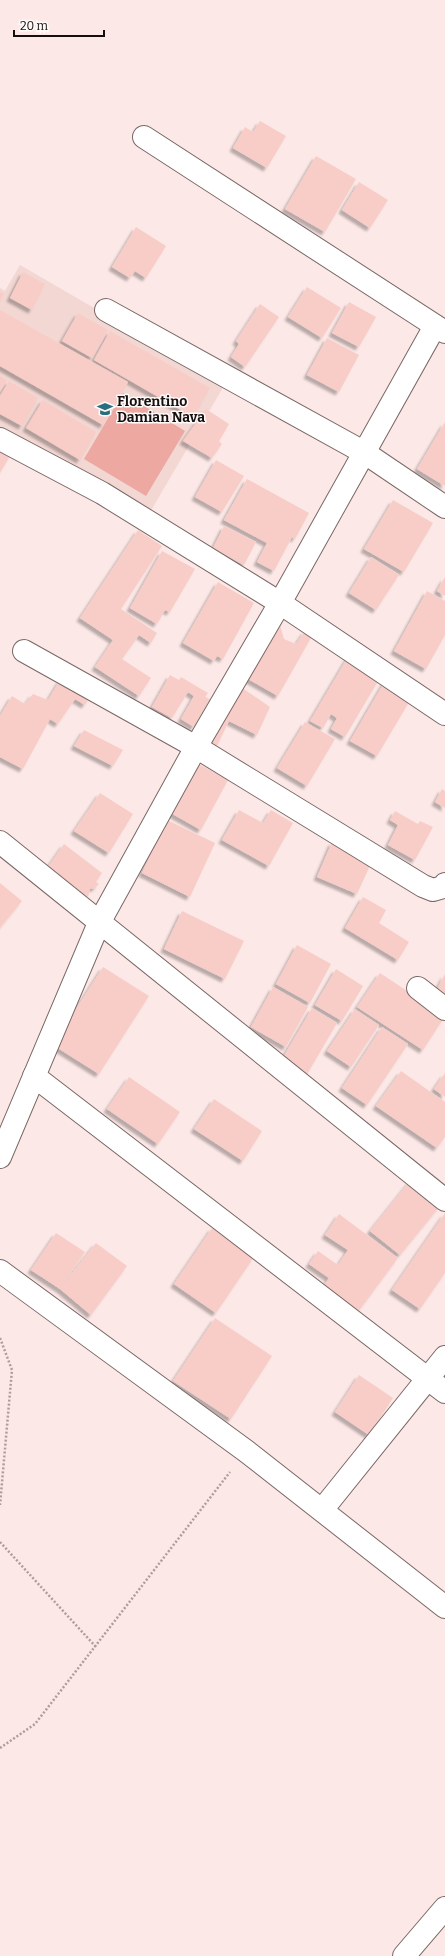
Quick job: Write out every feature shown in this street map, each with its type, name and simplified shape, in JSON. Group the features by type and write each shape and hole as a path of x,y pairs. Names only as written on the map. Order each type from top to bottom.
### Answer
{"street":[{"path":"0,1157 99,923 196,747 365,453 440,329 144,137"},
{"path":"106,310 365,453 445,507"},
{"path":"0,438 102,493 280,603 445,714"},
{"path":"24,651 196,747 423,886 433,890 443,887 445,884"},
{"path":"0,842 445,1200"},
{"path":"418,988 445,1009"},
{"path":"34,1076 445,1392"},
{"path":"0,1271 246,1451 445,1607"},
{"path":"322,1510 445,1357"},
{"path":"404,1956 445,1908"}],"path":[{"path":"0,1338 12,1370 0,1505"},
{"path":"0,1748 36,1724 246,1451"},
{"path":"0,1542 96,1647"}],"shaded area":[{"name":"Florentino Damian Nava","path":"20,265 225,384 146,519 0,434 0,288 5,291"},
{"path":"123,393 185,431 146,496 84,459"}],"building":[{"path":"260,121 286,136 267,168 233,148 245,127 253,132"},
{"path":"316,156 356,179 325,232 285,209"},
{"path":"359,182 388,200 370,228 342,210"},
{"path":"136,227 166,246 146,278 135,271 130,278 112,267"},
{"path":"23,272 45,284 32,310 10,298"},
{"path":"307,287 341,308 322,338 288,317"},
{"path":"0,292 4,294 0,301"},
{"path":"349,302 376,317 359,347 332,333"},
{"path":"260,304 279,317 245,367 231,357 239,344 236,341"},
{"path":"0,310 128,382 103,425 0,366"},
{"path":"78,313 108,330 92,358 62,341"},
{"path":"110,331 210,388 193,417 94,360"},
{"path":"327,338 359,355 339,392 307,375"},
{"path":"0,376 7,380 0,391"},
{"path":"9,381 38,398 22,426 0,414 0,396"},
{"path":"43,400 96,432 80,460 26,428"},
{"path":"206,409 229,424 219,441 222,444 212,458 183,441"},
{"path":"445,422 445,486 417,469"},
{"path":"0,451 10,456 0,473"},
{"path":"216,460 244,476 222,512 195,497"},
{"path":"247,479 309,513 295,539 292,537 274,571 257,562 267,543 224,520"},
{"path":"393,500 433,523 404,572 364,549"},
{"path":"224,526 256,542 244,565 213,548"},
{"path":"138,530 162,546 121,609 157,633 151,643 139,635 122,659 151,678 139,696 95,667 113,640 80,618"},
{"path":"162,551 195,569 170,612 165,610 157,624 130,608"},
{"path":"371,557 399,575 376,610 349,593"},
{"path":"445,577 445,596 437,591"},
{"path":"218,582 254,603 223,659 217,656 214,661 183,643"},
{"path":"427,591 445,601 445,635 426,669 394,651"},
{"path":"280,625 284,639 296,644 305,631 312,636 278,696 248,679"},
{"path":"348,657 381,676 345,737 331,729 337,718 331,714 323,728 310,721"},
{"path":"170,675 179,680 181,677 208,693 205,697 210,699 194,727 181,719 194,696 188,692 172,718 152,707"},
{"path":"60,680 90,697 85,705 75,699 58,724 50,719 23,769 0,757 0,716 12,696 25,704 33,694 48,700"},
{"path":"385,681 412,697 377,756 350,741"},
{"path":"238,685 270,707 257,735 229,721 216,748 204,749"},
{"path":"305,722 335,739 307,786 277,768"},
{"path":"84,730 123,750 113,766 74,746"},
{"path":"195,762 228,780 201,830 169,812"},
{"path":"442,789 445,791 445,808 435,802"},
{"path":"100,793 133,814 109,853 74,831"},
{"path":"239,810 263,823 271,810 293,823 269,866 222,840"},
{"path":"395,811 418,824 420,821 433,827 415,860 388,845 398,825 390,820"},
{"path":"167,820 215,843 190,897 142,873"},
{"path":"332,842 373,859 357,894 317,877"},
{"path":"64,844 102,873 96,882 99,884 95,888 90,889 88,897 48,867"},
{"path":"0,883 22,901 0,928"},
{"path":"363,897 386,910 379,923 409,942 398,960 345,928"},
{"path":"182,911 244,941 225,979 164,949"},
{"path":"297,945 331,964 310,1003 276,984"},
{"path":"103,967 149,996 99,1074 53,1045"},
{"path":"336,969 363,986 342,1021 315,1005"},
{"path":"380,973 445,1016 423,1050 357,1007"},
{"path":"445,974 445,996 436,991"},
{"path":"273,987 308,1007 286,1047 251,1027"},
{"path":"312,1008 337,1023 306,1076 281,1061"},
{"path":"355,1009 379,1025 351,1067 327,1051"},
{"path":"382,1027 408,1044 367,1105 342,1088"},
{"path":"401,1071 445,1102 445,1137 437,1148 376,1106"},
{"path":"445,1073 445,1097 434,1089"},
{"path":"129,1077 180,1112 158,1144 107,1109"},
{"path":"214,1099 262,1131 243,1161 194,1129"},
{"path":"410,1181 440,1206 400,1255 370,1231"},
{"path":"445,1213 445,1273 420,1309 392,1290"},
{"path":"339,1214 398,1258 355,1316 319,1292 329,1278 309,1264 318,1251 338,1265 348,1250 325,1235"},
{"path":"212,1228 254,1257 216,1313 174,1284"},
{"path":"56,1233 85,1252 61,1287 96,1243 127,1266 91,1315 60,1289 31,1270"},
{"path":"215,1318 272,1356 231,1419 173,1381"},
{"path":"359,1375 393,1398 369,1435 335,1412"}],"place":[{"name":"Florentino Damian Nava","path":"105,409"}]}
